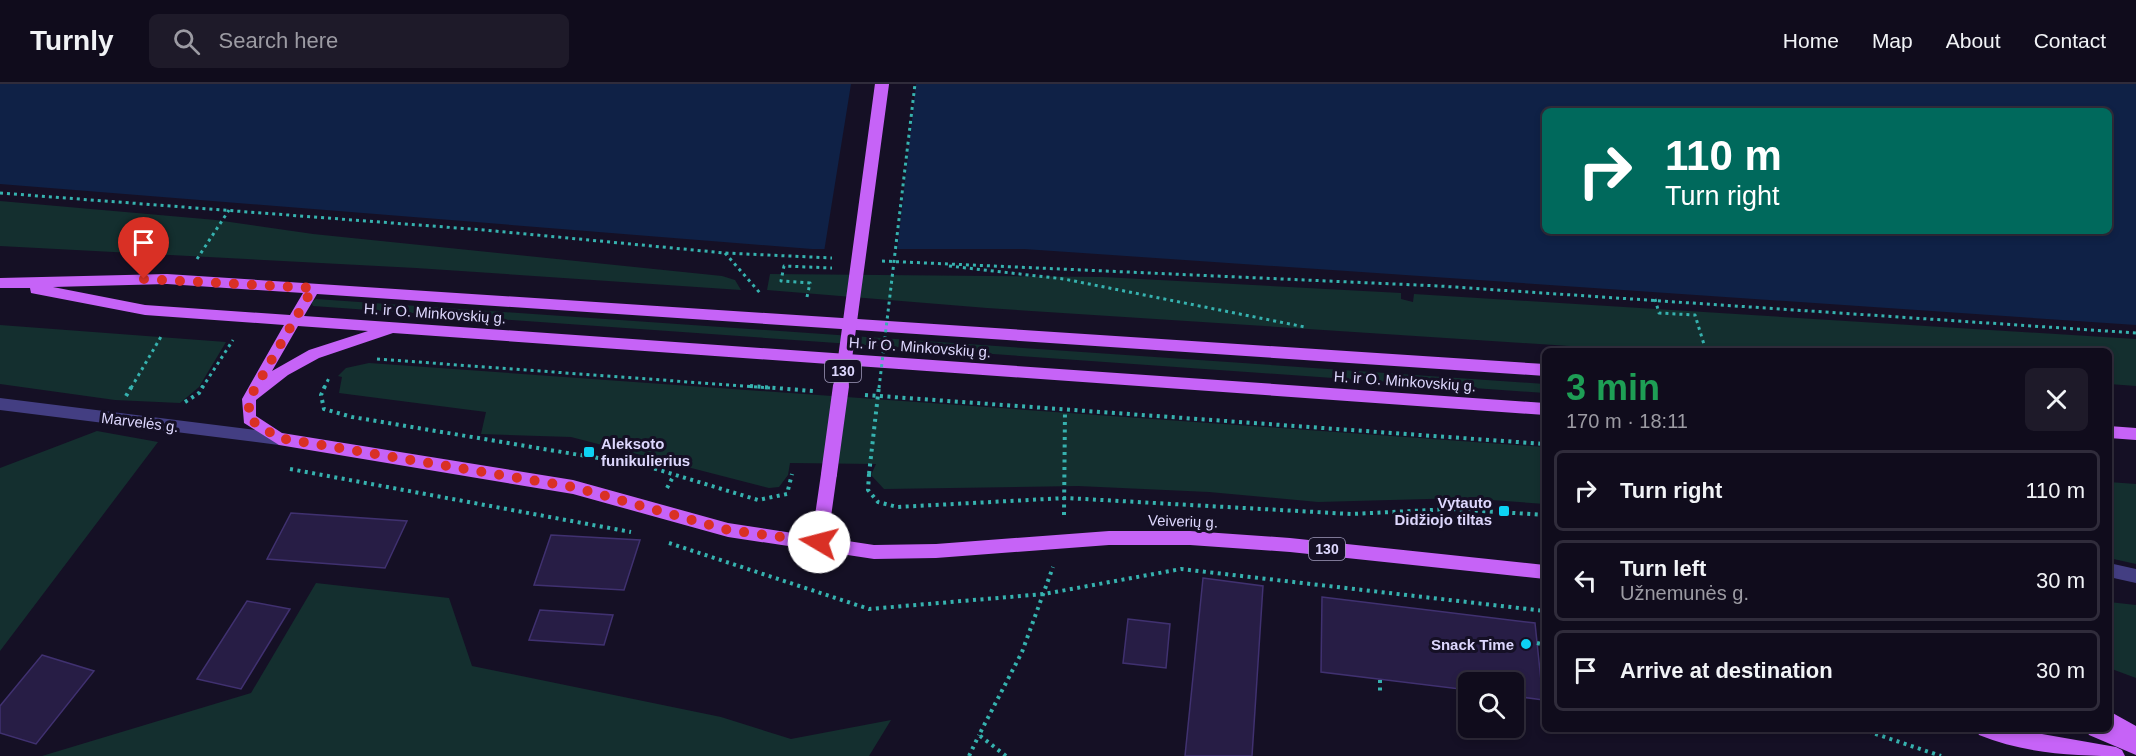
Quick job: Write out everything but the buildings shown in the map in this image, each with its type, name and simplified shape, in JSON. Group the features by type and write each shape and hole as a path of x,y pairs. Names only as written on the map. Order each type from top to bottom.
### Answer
{"main road":[{"name":"130","path":"819,542 882,84"},
{"name":"H. ir O. Minkovskių g.","path":"5,284 167,279 1542,370"},
{"name":"H. ir O. Minkovskių g.","path":"5,284 145,310 1542,409"},
{"path":"279,438 249,419 249,399 313,288"},
{"path":"249,399 283,371 314,354 394,329"},
{"path":"2112,432 2136,434"},
{"name":"Veiverių g.","path":"279,438 573,487 728,530 874,552 936,551 1109,538 1190,538 1290,545 1542,572"},
{"path":"2112,722 2136,736"},
{"path":"1995,732 2018,739 2116,756"},
{"path":"2007,732 2018,739"},
{"path":"2102,732 2136,746"}],"street":[{"name":"Marvelės g.","path":"0,404 116,412 279,438"},
{"path":"2112,571 2136,576"}],"path":[{"path":"915,84 869,474 868,490 879,502 897,507 1066,498 1173,502 1351,514 1452,509 1542,515"},
{"path":"0,193 230,209 725,253 832,258"},
{"path":"194,263 230,209"},
{"path":"725,253 764,298"},
{"path":"880,260 1416,285 1655,299 2136,333"},
{"path":"915,262 1064,279 1306,327"},
{"path":"806,301 810,283 781,280 784,266 857,268"},
{"path":"1655,299 1659,313 1695,315 1705,348"},
{"path":"116,412 165,330"},
{"path":"177,407 199,393 234,338"},
{"path":"1065,410 1063,447 1066,498"},
{"path":"289,468 633,533"},
{"path":"665,542 869,609 1044,594 1181,568 1542,611"},
{"path":"969,756 1022,652 1044,594"},
{"path":"1537,643 1542,644"},
{"path":"1380,680 1380,692"},
{"path":"1869,732 1923,752 1941,756"},
{"path":"979,735 1006,756"}],"green space":[{"path":"0,201 216,220 313,234 722,276 735,280 741,290 416,268 0,246"},
{"path":"770,274 1103,277 1401,293 1401,299 1413,302 1414,294 2136,339 2136,386 2112,384 2112,348 1599,348 987,308 767,290"},
{"path":"316,299 1542,384 1542,393 313,306 311,302"},
{"path":"0,325 226,342 199,387 180,403 115,400 0,384"},
{"path":"369,363 1542,447 1542,504 1464,498 1318,502 1209,492 1078,486 884,489 871,475 876,464 790,463 788,475 779,487 769,488 571,437 481,434 486,412 339,393 342,377 338,376 346,368"},
{"path":"97,431 158,442 0,651 0,468"},
{"path":"2112,482 2136,484 2136,564 2112,559"},
{"path":"316,583 449,598 472,666 721,717 791,739 891,720 869,756 42,756 251,693"},
{"path":"2112,602 2136,605 2136,678 2112,669"}],"water":[{"path":"0,84 2136,84 2136,325 1024,249 812,249 0,184"}],"pier":[{"path":"851,84 916,84 897,252 824,252"}],"place":[{"name":"Aleksoto funikulierius","path":"589,452"},
{"name":"Vytauto Didžiojo tiltas","path":"1504,511"},
{"name":"Snack Time","path":"1526,644"}],"route":[{"path":"144,279 313,288 249,399 249,419 279,438 573,487 658,508 728,530 819,542"}]}
